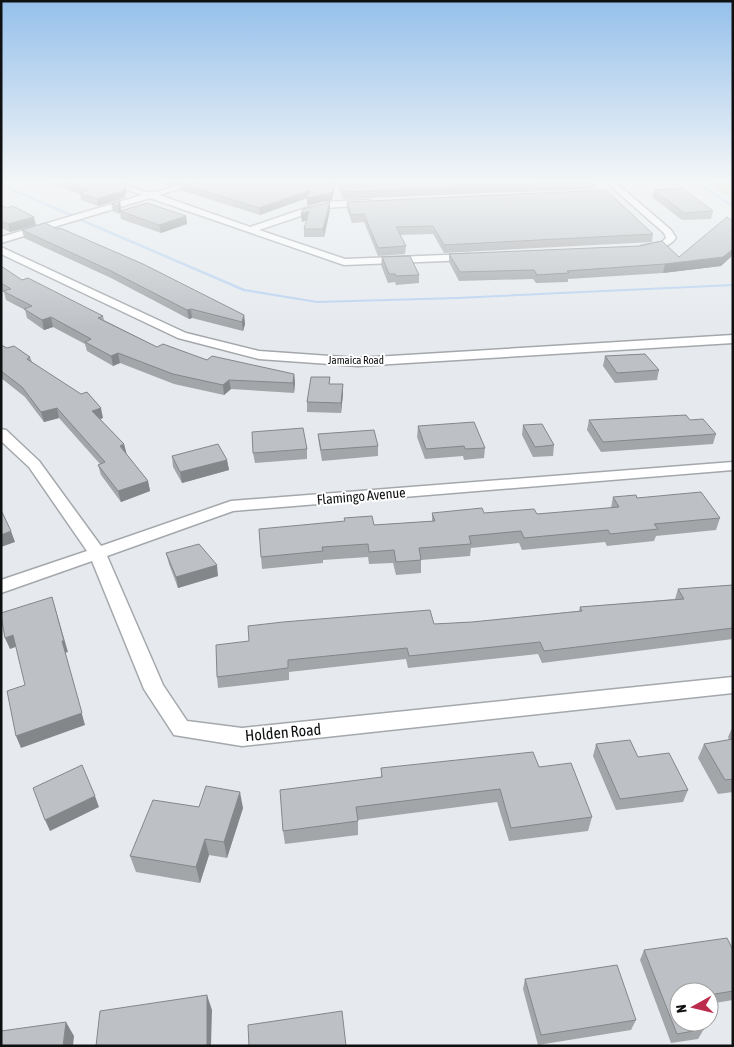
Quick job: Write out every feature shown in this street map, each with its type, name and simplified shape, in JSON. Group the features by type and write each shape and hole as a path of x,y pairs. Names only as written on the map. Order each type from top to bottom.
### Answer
{"street":[{"path":"1,240 32,231"},
{"path":"252,231 344,262 481,256"},
{"path":"638,249 665,244 671,238 667,231"},
{"name":"Jamaica Road","path":"1,250 182,336 259,355 358,362 733,339"},
{"name":"Holden Road","path":"1,433 34,464 97,553 154,689 181,728 242,737 733,685"},
{"name":"Flamingo Avenue","path":"1,587 231,506 733,466"}],"building":[{"path":"24,231 67,231 143,264 244,315 242,322 191,309 187,310 109,270"},
{"path":"371,231 398,231 406,246 378,248"},
{"path":"436,231 650,231 653,234 444,245"},
{"path":"710,231 733,231 733,249 723,257 665,264 567,271 569,273 537,275 534,270 460,272 449,254 640,246 662,241 679,257"},
{"path":"410,256 419,275 396,276 395,274 389,274 382,257"},
{"path":"1,266 22,280 28,278 103,316 98,318 157,347 163,344 207,360 212,356 294,374 293,383 229,380 223,385 173,374 118,353 111,356 85,342 91,339 51,317 42,320 24,309 32,306 3,291 11,289 1,283"},
{"path":"1,345 7,348 14,346 30,357 27,359 81,394 87,392 101,408 92,411 124,444 120,446 148,481 118,491 98,465 105,462 57,408 41,412 22,387 1,371"},
{"path":"645,354 659,370 617,373 605,356"},
{"path":"311,377 330,377 329,384 343,384 341,403 307,402"},
{"path":"686,415 690,420 703,419 716,434 603,442 589,420"},
{"path":"474,422 485,448 465,449 464,446 426,449 418,426"},
{"path":"542,424 554,445 535,447 523,425"},
{"path":"303,428 307,449 253,453 252,432"},
{"path":"374,430 378,446 321,450 318,434"},
{"path":"218,444 227,460 180,472 172,456"},
{"path":"701,492 720,518 654,524 658,529 610,534 608,530 524,538 521,531 469,536 471,544 419,548 421,560 396,562 394,550 369,552 368,544 322,547 323,551 261,557 259,529 345,521 344,518 372,516 374,525 435,521 432,513 482,508 484,513 534,509 537,514 619,507 613,497 636,495 637,498"},
{"path":"1,510 11,531 1,535"},
{"path":"199,544 217,565 176,577 166,553"},
{"path":"733,585 733,628 544,651 540,642 409,656 407,648 288,660 288,668 217,677 216,645 249,641 248,626 430,610 434,624 472,622 582,611 580,607 684,599 678,589"},
{"path":"52,597 82,713 16,736 7,691 25,685 13,635 5,638 1,613"},
{"path":"733,739 733,779 725,780 704,744"},
{"path":"630,740 638,757 669,753 688,790 620,799 596,744"},
{"path":"533,752 539,767 571,763 592,817 511,828 500,789 356,807 358,821 283,831 280,790 382,777 381,768"},
{"path":"82,765 95,796 45,820 33,788"},
{"path":"206,786 240,792 224,842 205,839 196,867 130,856 153,800 199,807"},
{"path":"727,938 733,950 733,991 719,993 719,982 669,982 669,1014 644,950"},
{"path":"617,965 636,1020 541,1035 525,979"},
{"path":"207,995 207,1046 96,1046 100,1011"},
{"path":"342,1011 346,1046 249,1046 248,1025"},
{"path":"66,1022 63,1046 1,1046 1,1031"}],"waterway":[{"path":"106,231 244,290 317,302 457,298 733,285"}]}
